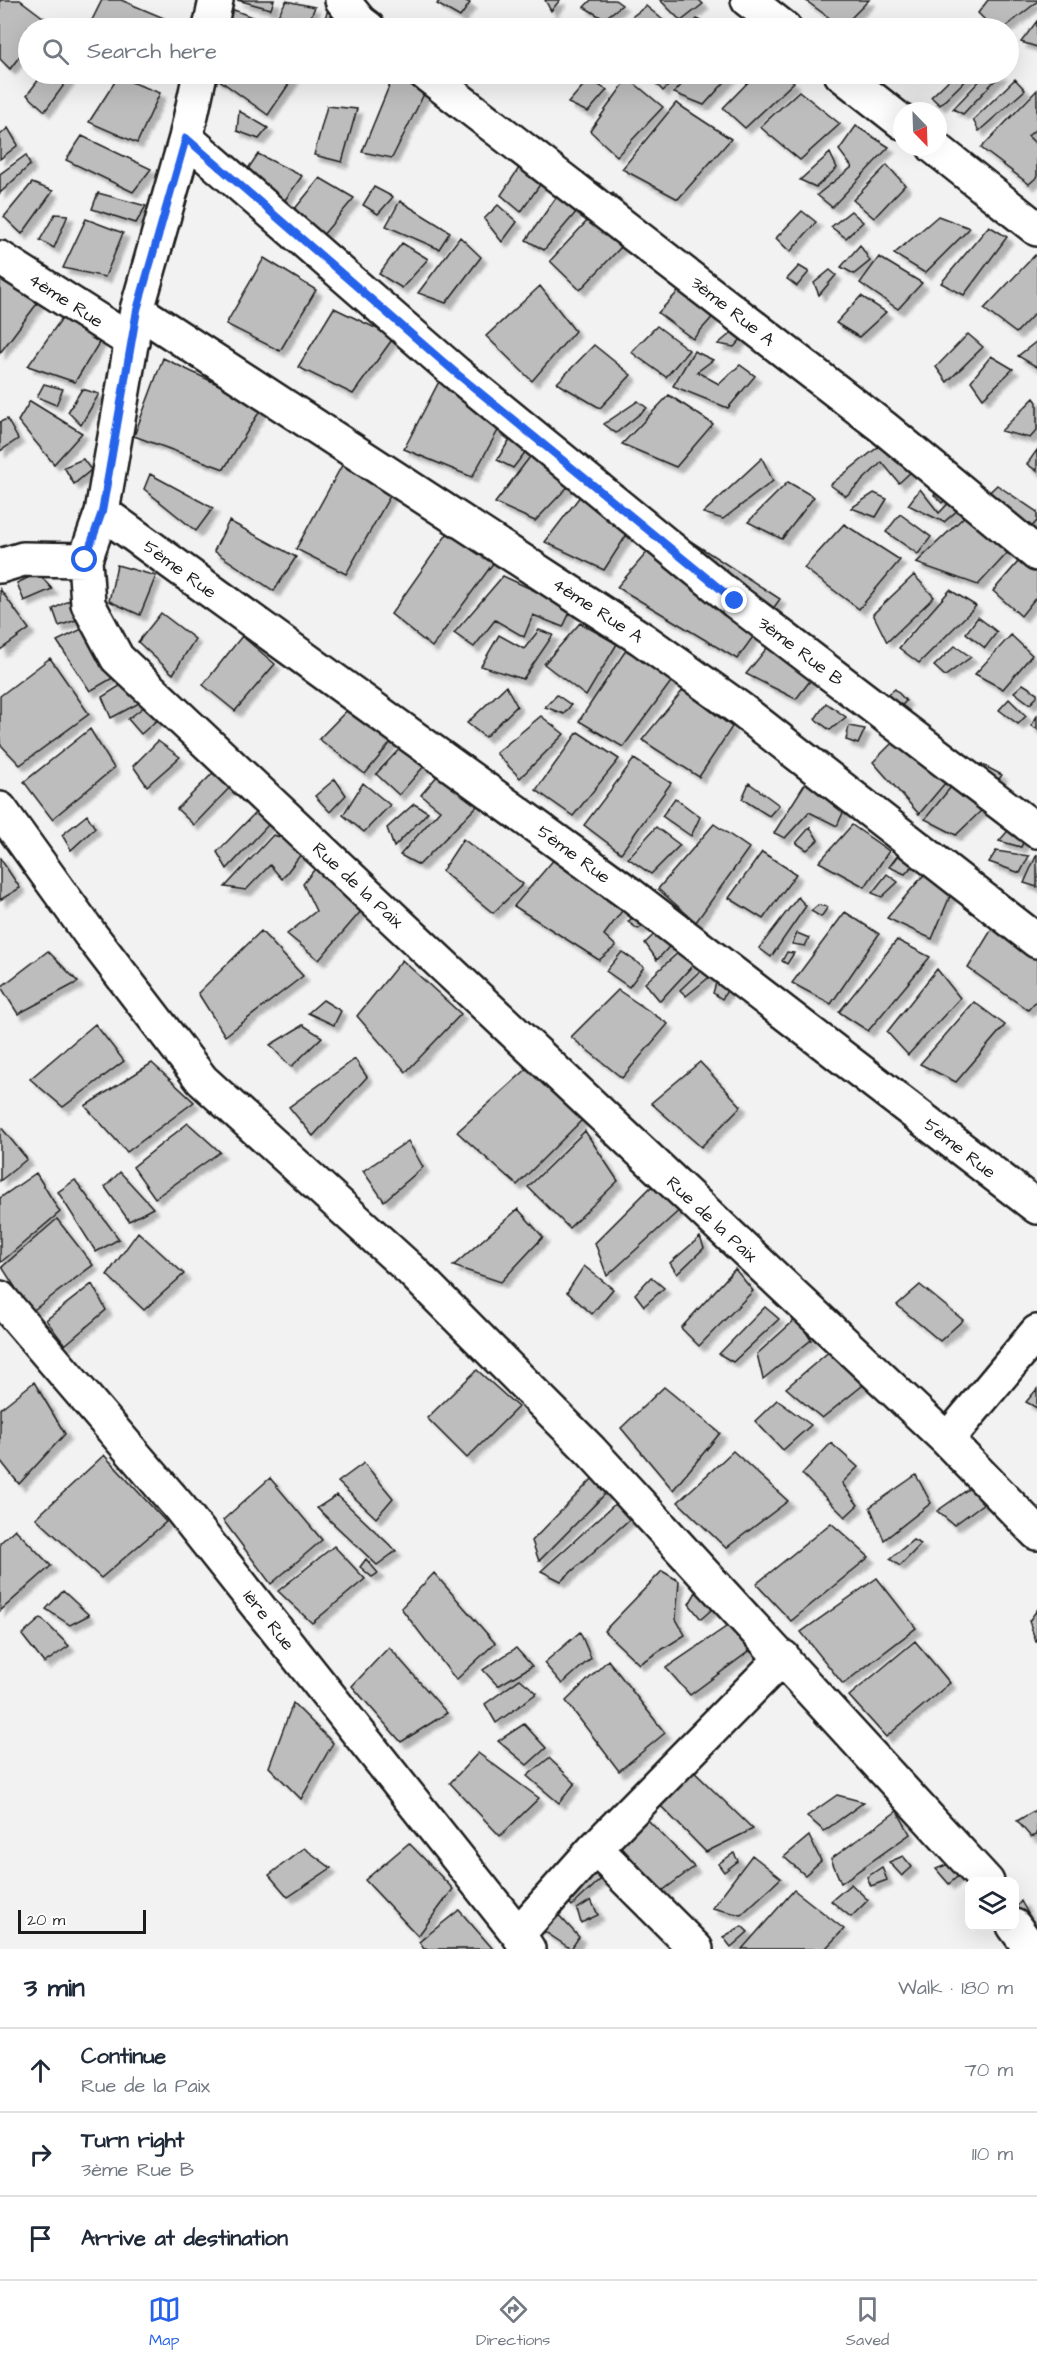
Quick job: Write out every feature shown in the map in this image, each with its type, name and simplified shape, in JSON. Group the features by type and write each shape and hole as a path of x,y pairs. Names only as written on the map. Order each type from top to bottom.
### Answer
{"street":[{"path":"212,18 216,0"},
{"path":"342,0 357,18"},
{"path":"748,0 771,18"},
{"name":"Rue de la Paix","path":"198,84 186,138 137,310 102,512 85,560 88,604 117,658 947,1440 1037,1533"},
{"name":"3ème Rue A","path":"439,84 883,427 1037,554"},
{"path":"854,84 893,115"},
{"name":"3ème Rue B","path":"186,138 456,373 735,601 1037,831"},
{"path":"945,156 1037,228"},
{"name":"4ème Rue","path":"0,258 132,342"},
{"name":"4ème Rue A","path":"137,310 642,639 740,710 1037,941"},
{"name":"5ème Rue","path":"102,512 631,895 1037,1207"},
{"path":"0,566 23,559 85,560"},
{"path":"0,809 90,934 202,1080 412,1271 591,1451 983,1877"},
{"name":"1ère Rue","path":"0,1298 180,1508 523,1941"},
{"path":"947,1440 1037,1332"},
{"path":"523,1941 595,1848 783,1657"},
{"path":"595,1848 696,1949"},
{"path":"1017,1931 1030,1949"}],"building":[{"path":"0,0 20,0 44,18 18,18 18,58 10,69 0,59"},
{"path":"102,0 121,0 164,18 93,18"},
{"path":"237,0 274,0 271,9"},
{"path":"440,0 464,0 470,3 460,17 437,4"},
{"path":"545,0 560,0 551,11"},
{"path":"591,0 615,0 622,5 605,18 584,7"},
{"path":"660,0 699,0 703,4 685,18 678,18"},
{"path":"805,0 869,0 851,18 830,18"},
{"path":"988,0 1037,0 1017,18 983,18 978,13"},
{"path":"286,1 315,7 310,18 277,18"},
{"path":"330,5 338,18 325,18"},
{"path":"646,6 661,18 630,18"},
{"path":"234,10 252,17 251,18 227,18"},
{"path":"1037,21 1037,47 1021,42"},
{"path":"1019,83 1025,90 979,131 973,120 1010,84"},
{"path":"35,84 65,84 45,111 27,95"},
{"path":"113,84 136,84 160,93 137,143 89,122"},
{"path":"225,84 289,84 268,115"},
{"path":"390,84 407,84 426,90 392,158 362,152"},
{"path":"585,84 597,84 607,90 588,112 568,103"},
{"path":"624,84 635,84 663,107 617,156 590,131"},
{"path":"656,84 670,84 663,91"},
{"path":"682,84 723,84 704,105 674,93"},
{"path":"746,84 792,84 745,128 723,108"},
{"path":"945,84 962,84 943,102 937,102 931,97"},
{"path":"977,84 992,84 963,114 953,109"},
{"path":"1037,90 1037,128 1028,136 1037,145 1037,177 1029,184 981,148"},
{"path":"799,91 840,124 800,160 760,127"},
{"path":"676,103 731,139 678,199 622,169"},
{"path":"327,106 357,109 342,162 314,155"},
{"path":"239,111 268,128 259,139 237,131"},
{"path":"856,126 889,147 832,207 817,195 852,167 839,150"},
{"path":"8,128 18,145 0,159 0,135"},
{"path":"82,136 151,169 133,192 66,160"},
{"path":"539,138 559,157 521,212 501,195"},
{"path":"830,153 837,168 816,187 800,180"},
{"path":"258,154 302,176 280,207 235,188"},
{"path":"26,155 30,165 0,193 0,174"},
{"path":"887,165 905,185 874,218 853,200"},
{"path":"575,171 600,184 544,250 526,240"},
{"path":"320,178 354,198 317,242 289,216"},
{"path":"32,183 53,191 22,234 4,217"},
{"path":"374,187 393,197 378,214 363,205"},
{"path":"98,193 146,206 136,223 92,209"},
{"path":"613,193 643,224 580,290 550,261"},
{"path":"400,201 450,232 439,249 386,226"},
{"path":"498,205 517,222 502,242 484,219"},
{"path":"802,211 816,222 790,252 776,238"},
{"path":"851,211 863,222 846,238 831,227"},
{"path":"55,214 68,215 54,248 40,240"},
{"path":"938,216 970,228 925,273 894,254"},
{"path":"86,219 123,233 105,277 63,268"},
{"path":"989,226 1007,237 964,295 941,283"},
{"path":"460,237 481,257 446,303 418,293"},
{"path":"402,243 428,259 402,288 379,274"},
{"path":"860,245 870,261 854,274 841,267"},
{"path":"1035,255 1037,257 1037,311 1016,333 984,309"},
{"path":"879,257 922,283 898,309 860,283"},
{"path":"264,258 316,290 280,351 226,324"},
{"path":"799,266 809,272 797,286 787,279"},
{"path":"830,270 836,275 819,295 814,283"},
{"path":"0,274 45,293 0,353"},
{"path":"692,277 724,304 693,339 658,313"},
{"path":"540,286 575,331 532,381 486,336"},
{"path":"861,296 886,312 859,337 836,323"},
{"path":"334,308 394,337 353,394 298,367"},
{"path":"67,311 108,328 75,382 28,366"},
{"path":"743,323 750,329 734,347 718,344"},
{"path":"657,326 689,350 666,377 631,352"},
{"path":"968,334 983,347 947,382 936,367"},
{"path":"1037,341 1037,367 1018,356"},
{"path":"594,345 631,375 600,408 557,383"},
{"path":"694,351 713,360 697,372 719,384 740,365 755,376 728,408 673,386"},
{"path":"991,356 1013,369 983,398 971,381"},
{"path":"163,358 263,406 224,469 134,436"},
{"path":"444,372 505,418 472,477 404,449"},
{"path":"44,384 63,389 56,405 37,397"},
{"path":"82,389 99,394 81,425 68,412"},
{"path":"669,395 713,424 676,467 622,444"},
{"path":"1034,398 1037,402 1037,430 1030,438 1001,431"},
{"path":"30,401 82,433 54,464 18,421"},
{"path":"638,401 647,408 616,433 604,424"},
{"path":"7,419 18,439 0,451 0,422"},
{"path":"520,423 540,433 513,468 497,460"},
{"path":"897,432 930,454 899,483 882,462 846,496 830,485"},
{"path":"542,441 586,468 535,521 495,503"},
{"path":"1037,450 1037,471 1027,464"},
{"path":"346,458 395,487 346,574 296,549"},
{"path":"762,458 773,481 723,519 703,513"},
{"path":"83,459 91,470 74,484 64,467"},
{"path":"150,474 213,508 196,531 144,489"},
{"path":"597,474 644,508 604,570 545,542"},
{"path":"788,482 814,497 782,539 748,522"},
{"path":"997,485 1037,512 1037,521 978,585 916,563"},
{"path":"940,486 950,494 942,503 934,495"},
{"path":"964,487 976,494 944,522 908,505 920,489 939,513"},
{"path":"874,493 887,499 876,517 851,508"},
{"path":"900,514 931,537 918,554 886,532"},
{"path":"229,521 296,557 274,591 214,551"},
{"path":"844,524 900,560 859,609 804,568"},
{"path":"452,527 497,558 432,647 391,614"},
{"path":"669,527 780,599 737,659 617,587"},
{"path":"1037,540 1037,596 1021,616 993,591"},
{"path":"117,565 156,576 140,615 109,601"},
{"path":"38,573 52,589 24,601 17,583"},
{"path":"914,575 934,597 887,642 873,614"},
{"path":"503,576 572,608 563,627 533,615 524,637 495,620 474,647 454,633"},
{"path":"0,589 29,629 0,650"},
{"path":"950,590 976,606 919,663 899,648"},
{"path":"81,594 90,615 59,626 53,609"},
{"path":"161,613 195,639 173,674 138,642"},
{"path":"978,617 997,632 985,648 966,633"},
{"path":"580,623 617,644 586,696 544,664"},
{"path":"90,625 116,676 90,691 57,641"},
{"path":"783,628 830,655 796,699 746,674"},
{"path":"539,630 553,635 523,679 481,666 499,635 524,649"},
{"path":"1011,635 1032,655 1003,689 975,674"},
{"path":"242,636 275,664 235,711 203,685"},
{"path":"630,644 679,671 623,747 579,721"},
{"path":"955,646 971,657 945,676 934,666"},
{"path":"50,658 89,714 20,765 0,744 0,696"},
{"path":"129,680 143,701 111,718 102,697"},
{"path":"1023,684 1037,693 1037,697 1030,704 1014,692"},
{"path":"506,686 517,706 485,737 467,723"},
{"path":"895,689 906,701 878,731 862,714"},
{"path":"683,690 732,727 699,777 642,740"},
{"path":"557,695 571,705 564,714 545,707"},
{"path":"1009,699 1026,716 1018,724 999,710"},
{"path":"152,701 164,714 141,734 128,719"},
{"path":"355,702 396,736 365,774 319,739"},
{"path":"826,703 846,717 830,730 815,719"},
{"path":"541,716 564,734 520,778 496,753"},
{"path":"1037,716 1037,729 1031,726"},
{"path":"849,726 865,729 858,744 846,740"},
{"path":"909,726 962,763 919,814 873,762"},
{"path":"90,729 114,768 52,819 24,782"},
{"path":"578,732 619,759 573,816 536,790"},
{"path":"158,741 180,757 147,786 133,766"},
{"path":"404,744 425,765 399,795 376,774"},
{"path":"634,759 671,783 621,853 584,825"},
{"path":"981,764 1002,775 985,797 963,787"},
{"path":"216,770 235,782 194,825 177,809"},
{"path":"438,775 477,806 419,865 400,855 440,810 421,795"},
{"path":"335,779 346,795 330,812 315,796"},
{"path":"808,779 847,804 837,826 809,812 785,838 774,833"},
{"path":"363,783 390,805 364,832 343,815"},
{"path":"749,783 779,805 769,816 742,799"},
{"path":"951,787 985,807 956,835 925,819"},
{"path":"675,798 700,817 691,836 662,816"},
{"path":"414,804 428,812 394,847 387,828"},
{"path":"255,813 270,823 227,869 217,852"},
{"path":"87,815 95,828 71,850 62,835"},
{"path":"714,824 749,848 696,922 658,889"},
{"path":"852,825 889,851 865,887 819,862"},
{"path":"1012,826 1028,831 1021,847 999,841"},
{"path":"656,827 680,845 651,874 628,858"},
{"path":"810,827 818,840 807,850 796,843"},
{"path":"273,835 308,845 282,879 270,865 246,890 225,887"},
{"path":"463,839 523,884 493,913 442,871"},
{"path":"904,847 925,852 905,874 889,867"},
{"path":"996,851 1029,856 1020,873 989,862"},
{"path":"762,852 796,874 763,919 729,898"},
{"path":"1037,854 1037,887 1024,883"},
{"path":"325,856 368,903 319,960 287,934 316,911 303,884"},
{"path":"556,857 622,911 604,935 616,946 599,960 514,906"},
{"path":"0,858 20,888 0,900"},
{"path":"927,871 953,889 932,939 887,918"},
{"path":"887,874 898,882 882,897 872,893"},
{"path":"798,897 806,906 771,957 759,948"},
{"path":"818,905 828,907 821,917 811,911"},
{"path":"643,906 654,921 638,929 628,922"},
{"path":"845,912 879,934 831,1004 792,983"},
{"path":"998,919 1037,942 1037,1000 1028,1010 968,968"},
{"path":"664,925 677,938 657,960 645,943"},
{"path":"261,931 303,976 225,1036 198,993"},
{"path":"797,933 809,938 805,946 792,944"},
{"path":"897,940 930,957 868,1031 839,1012"},
{"path":"683,948 692,966 660,1001 645,983"},
{"path":"48,951 78,982 18,1014 1,987"},
{"path":"622,952 644,967 629,987 606,971"},
{"path":"787,952 794,953 787,964 782,961"},
{"path":"402,960 461,1014 406,1072 357,1016"},
{"path":"705,966 712,975 686,996 680,990"},
{"path":"937,969 960,998 908,1055 887,1032"},
{"path":"717,979 730,985 722,999 713,993"},
{"path":"618,990 668,1024 622,1078 571,1037"},
{"path":"323,1000 341,1011 334,1025 308,1013"},
{"path":"974,1002 1005,1025 956,1082 920,1064"},
{"path":"95,1024 124,1061 63,1107 30,1079"},
{"path":"303,1025 322,1037 291,1067 270,1045"},
{"path":"355,1059 367,1077 313,1136 289,1107"},
{"path":"700,1062 741,1106 701,1147 651,1103"},
{"path":"152,1063 194,1102 127,1152 85,1106"},
{"path":"529,1067 582,1120 517,1185 457,1132"},
{"path":"188,1123 220,1152 155,1198 133,1167"},
{"path":"0,1126 27,1159 0,1181"},
{"path":"585,1131 618,1181 569,1228 528,1187"},
{"path":"408,1141 423,1167 384,1201 363,1171"},
{"path":"120,1172 153,1208 129,1221 105,1187"},
{"path":"36,1173 60,1212 0,1263 0,1198"},
{"path":"661,1177 683,1207 607,1276 595,1243"},
{"path":"75,1180 119,1239 96,1252 58,1192"},
{"path":"518,1209 543,1237 501,1282 453,1266"},
{"path":"57,1219 93,1265 31,1312 2,1267"},
{"path":"138,1232 184,1274 144,1310 107,1275"},
{"path":"700,1237 704,1248 677,1274 670,1263"},
{"path":"584,1266 613,1289 592,1314 567,1292"},
{"path":"735,1269 753,1291 699,1346 681,1328"},
{"path":"651,1277 664,1288 644,1306 635,1294"},
{"path":"92,1284 106,1310 65,1345 46,1320"},
{"path":"920,1285 963,1320 940,1341 897,1305"},
{"path":"765,1307 779,1319 733,1362 719,1354"},
{"path":"797,1318 811,1340 763,1379 757,1354"},
{"path":"831,1350 867,1382 822,1418 786,1388"},
{"path":"477,1370 518,1407 467,1458 427,1418"},
{"path":"34,1382 65,1434 19,1484 0,1460 0,1409"},
{"path":"664,1387 720,1433 673,1490 621,1428"},
{"path":"1037,1389 1037,1408 1026,1402"},
{"path":"777,1400 811,1425 783,1450 755,1421"},
{"path":"831,1443 858,1467 842,1483 858,1505 845,1517 802,1474"},
{"path":"733,1451 788,1501 726,1548 678,1502"},
{"path":"104,1455 166,1522 101,1578 36,1518"},
{"path":"364,1463 393,1498 376,1518 338,1482"},
{"path":"916,1475 931,1503 884,1540 870,1507"},
{"path":"594,1477 610,1489 539,1561 532,1541"},
{"path":"270,1478 322,1540 271,1584 223,1520"},
{"path":"970,1488 984,1503 954,1525 937,1511"},
{"path":"337,1495 396,1551 377,1565 317,1508"},
{"path":"616,1503 632,1517 561,1581 541,1571"},
{"path":"831,1523 869,1557 791,1621 756,1584"},
{"path":"15,1529 51,1566 0,1611 0,1543"},
{"path":"913,1540 921,1544 900,1566 890,1559"},
{"path":"334,1546 365,1579 312,1623 278,1591"},
{"path":"366,1559 378,1573 372,1577 360,1567"},
{"path":"662,1571 679,1581 676,1619 685,1635 639,1664 604,1631"},
{"path":"434,1573 495,1643 456,1680 401,1608"},
{"path":"877,1578 916,1628 843,1684 801,1632"},
{"path":"699,1587 718,1604 701,1619 689,1604"},
{"path":"63,1591 89,1615 70,1625 46,1609"},
{"path":"1037,1610 1037,1642 1036,1642 1029,1621"},
{"path":"41,1618 69,1646 44,1663 22,1635"},
{"path":"732,1623 752,1649 690,1695 666,1668"},
{"path":"580,1632 591,1658 562,1684 544,1663"},
{"path":"915,1641 950,1683 886,1737 849,1696"},
{"path":"389,1647 447,1713 401,1742 352,1686"},
{"path":"516,1648 532,1666 498,1686 483,1670"},
{"path":"608,1660 665,1733 619,1771 566,1701"},
{"path":"520,1679 537,1693 496,1723 485,1704"},
{"path":"293,1703 333,1743 301,1799 269,1767"},
{"path":"524,1724 546,1748 527,1765 498,1741"},
{"path":"478,1753 539,1798 500,1836 450,1783"},
{"path":"549,1758 575,1783 559,1803 527,1776"},
{"path":"688,1766 753,1829 706,1852 655,1800"},
{"path":"837,1795 864,1802 824,1831 807,1816"},
{"path":"1037,1809 1037,1835 1031,1837 1017,1821"},
{"path":"897,1811 910,1834 841,1883 831,1859"},
{"path":"644,1816 694,1867 662,1891 614,1839"},
{"path":"809,1836 821,1861 805,1875 784,1857"},
{"path":"409,1843 453,1889 418,1936 365,1880"},
{"path":"304,1848 331,1868 288,1897 269,1875"},
{"path":"734,1853 738,1861 724,1872 718,1864"},
{"path":"752,1855 781,1878 741,1915 712,1908"},
{"path":"903,1856 912,1867 902,1876 889,1862"},
{"path":"956,1861 964,1871 949,1884 936,1869"},
{"path":"592,1862 601,1879 572,1906 560,1891"},
{"path":"882,1867 887,1880 871,1886 867,1877"},
{"path":"851,1884 868,1900 851,1917 831,1901"},
{"path":"794,1890 844,1929 825,1949 742,1949"},
{"path":"591,1900 598,1915 581,1923 577,1909"},
{"path":"1021,1901 1035,1926 1023,1934 1019,1923"},
{"path":"459,1910 493,1949 424,1949 419,1942"},
{"path":"554,1910 579,1937 571,1949 538,1927"},
{"path":"742,1926 748,1932 731,1947 723,1937"}],"route":[{"path":"85,560 102,512 137,310 186,138 456,373 735,601"}]}
